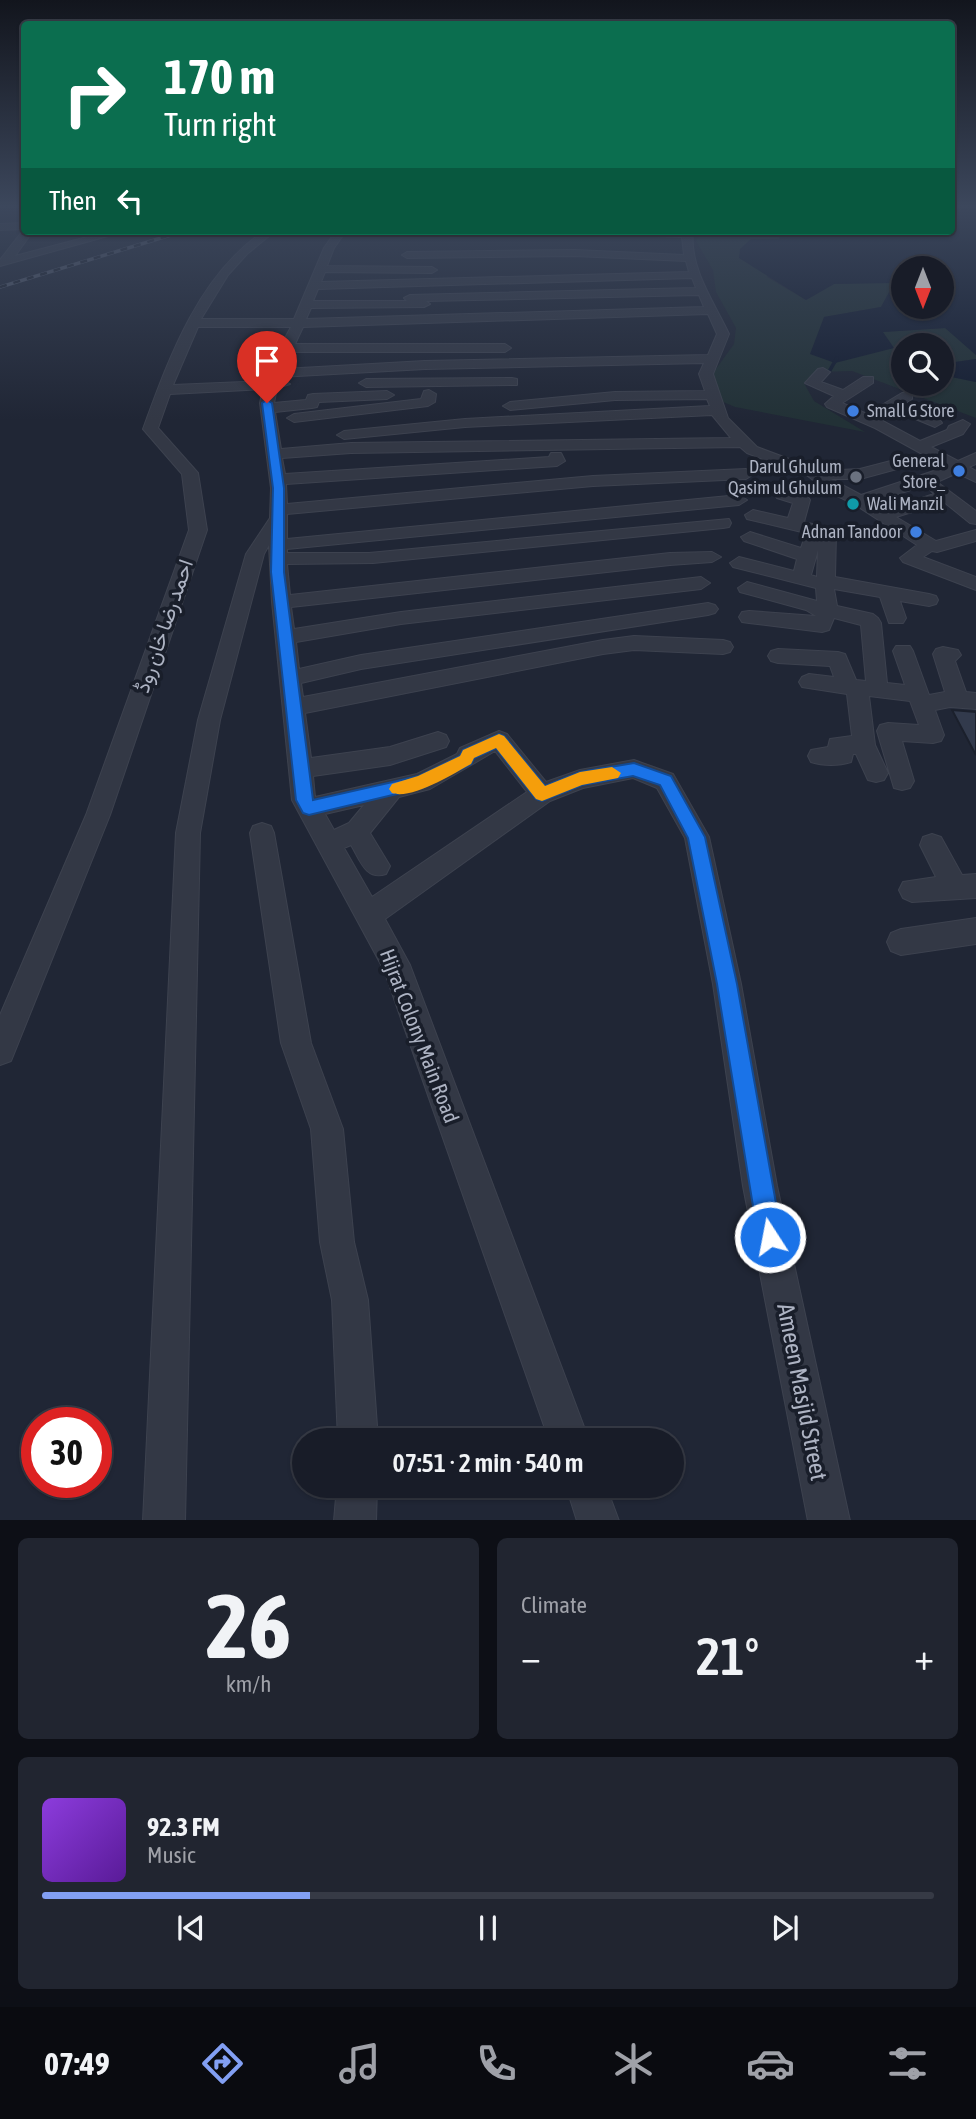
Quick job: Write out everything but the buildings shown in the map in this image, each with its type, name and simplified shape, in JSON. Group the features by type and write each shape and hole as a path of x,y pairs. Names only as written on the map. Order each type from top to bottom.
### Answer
{"street":[{"name":"احمد رضا خان روڈ","path":"0,1050 98,815 198,530 190,473 150,429 163,390 206,299 222,278"},
{"path":"321,278 294,343 341,441 729,427"},
{"path":"163,390 461,278"},
{"path":"294,343 497,281 545,278"},
{"path":"700,278 708,300 712,326 723,334 710,369 716,403 721,419 748,449"},
{"path":"539,279 542,296"},
{"path":"497,281 499,296"},
{"path":"294,343 499,296 708,300"},
{"path":"294,343 708,300"},
{"path":"294,343 422,308 422,304 708,300"},
{"path":"195,323 294,343 512,378 710,369"},
{"path":"294,343 527,330"},
{"path":"294,343 417,355 463,352 463,348 523,347"},
{"path":"294,343 331,372 425,365 710,369"},
{"path":"294,343 428,402 429,394 464,394 466,397 586,386 594,398"},
{"path":"294,343 351,448 748,449 815,474 833,488 929,545 937,547 973,534 976,536"},
{"name":"Hijrat Colony Main Road","path":"294,343 278,480 278,533 281,602 304,800 396,965 565,1428"},
{"path":"704,344 718,344"},
{"path":"624,382 710,369"},
{"path":"823,372 812,383 846,396"},
{"path":"868,380 832,404 905,438 917,453 976,477"},
{"path":"868,420 907,396"},
{"path":"371,420 594,398 716,403"},
{"path":"338,435 716,403"},
{"path":"905,438 935,422 911,412"},
{"path":"796,519 802,500 783,495 815,474 860,474 917,453 958,431 954,429 963,424"},
{"path":"305,465 386,463 387,458 556,456 748,449"},
{"path":"278,480 332,474 413,472 557,461 556,456"},
{"path":"859,501 959,468 976,458"},
{"path":"164,1520 188,833 209,720 255,554 278,533 593,481 746,474"},
{"path":"926,480 976,519"},
{"path":"881,516 945,496"},
{"path":"278,533 739,500"},
{"path":"278,533 523,508"},
{"path":"756,510 796,519 816,530 800,580"},
{"path":"278,533 373,558 723,523"},
{"path":"749,617 822,625 827,612 824,581 827,580 827,533"},
{"path":"750,537 806,556"},
{"path":"929,545 909,558 974,580"},
{"path":"281,602 670,559 712,557"},
{"path":"739,564 800,580 824,581 929,600"},
{"path":"285,637 401,618 701,583"},
{"path":"747,588 827,612 866,619 871,623 860,688 864,745 876,772"},
{"path":"888,592 896,618"},
{"path":"290,678 361,662 708,609"},
{"path":"293,707 634,643 723,647"},
{"path":"902,781 888,731 933,734 903,651"},
{"path":"809,682 921,699 967,700 943,654 951,655"},
{"path":"778,656 838,659 860,688"},
{"path":"309,808 422,782 465,760 468,754 499,740 542,794"},
{"path":"301,769 390,756 438,741"},
{"path":"819,757 843,756 838,746 864,745"},
{"name":"Ameen Masjid Street","path":"368,915 542,794 580,779 634,769 665,781 697,837 727,984 760,1186 829,1520"},
{"path":"328,844 356,832 390,791"},
{"path":"356,832 377,866"},
{"path":"262,833 296,1043 327,1129 337,1242 350,1300 357,1428"},
{"path":"932,845 966,886"},
{"path":"912,890 966,886"},
{"path":"901,942 976,931"},
{"path":"355,1520 356,1498"},
{"path":"590,1498 598,1520"}],"shaded area":[{"path":"714,278 769,278 806,300 834,284 891,282 891,289 881,307 824,317 891,347 891,386 852,371 817,372 804,383 814,401 865,432 735,407 721,401 713,373 734,344 736,328 716,292"},
{"path":"946,328 952,333 891,333 891,345 882,332"},
{"path":"954,335 976,355 976,359 954,362"},
{"path":"954,377 976,382 976,418 918,396 954,396"}],"water":[{"path":"771,278 891,278 891,283 834,284 806,300"},
{"path":"954,278 976,278 976,355 954,333 945,328 883,332 891,344 891,349 835,363 810,354 824,317 881,307 891,289 891,319 954,319"},
{"path":"976,359 976,382 954,377 954,362"}],"waterway":[{"path":"830,370 837,358"}],"railway":[{"path":"0,287 30,278"}],"slow traffic":[{"path":"397,789 422,782 465,760 468,754 499,740 542,794 580,779 612,773"}],"place":[{"name":"Small G Store","path":"853,411"},
{"name":"General Store_","path":"959,471"},
{"name":"Darul Ghulum Qasim ul Ghulum","path":"856,477"},
{"name":"Wali Manzil","path":"853,504"},
{"name":"Adnan Tandoor","path":"916,532"}],"route":[{"path":"267,403 279,488 278,572 304,800 309,808 422,782 465,760 468,754 499,740 542,794 580,779 634,769 665,781 697,837 727,984 770,1237"}]}
